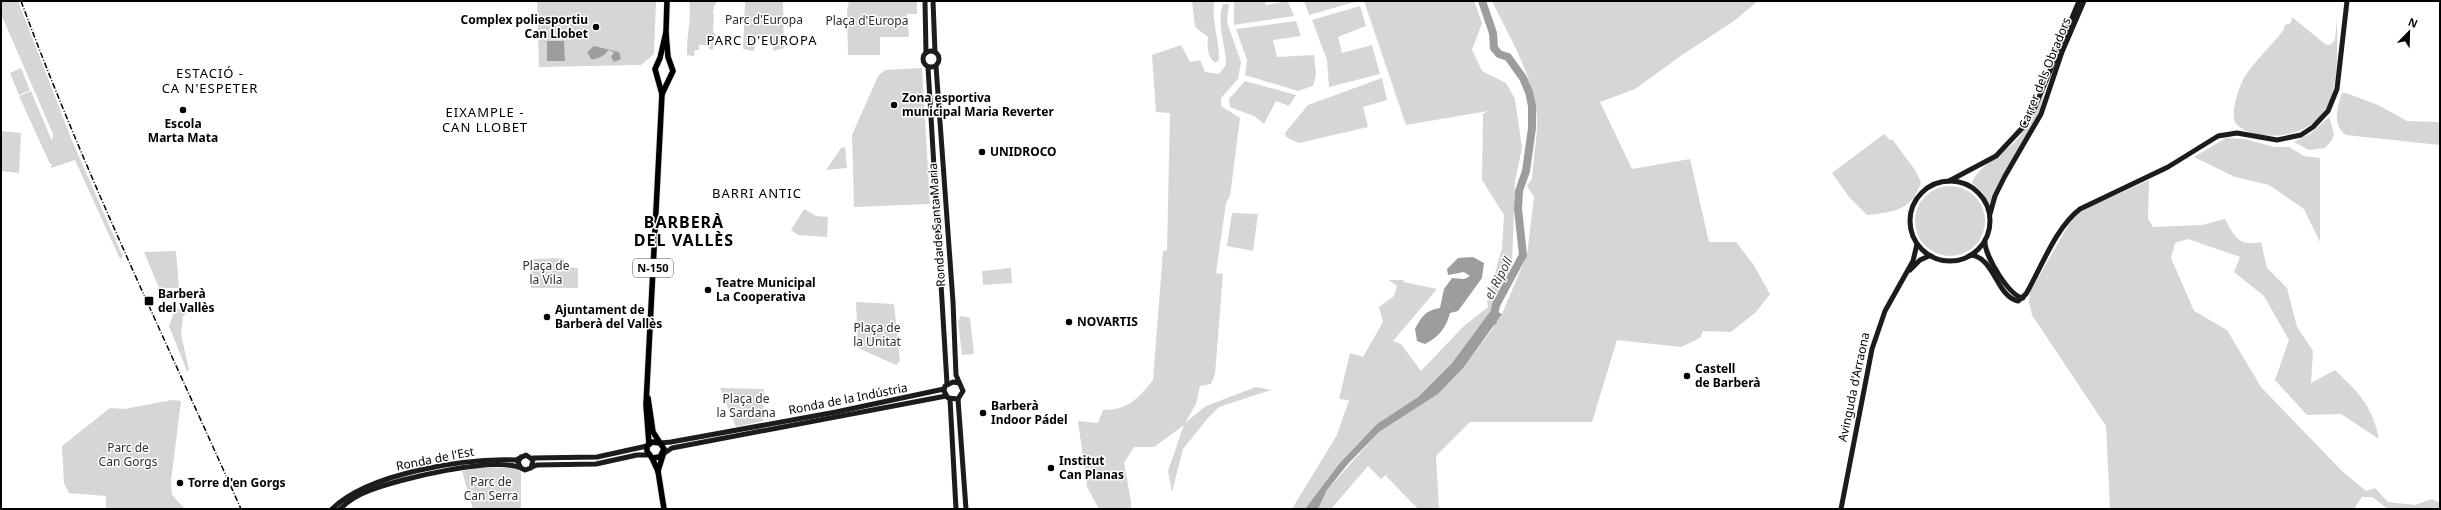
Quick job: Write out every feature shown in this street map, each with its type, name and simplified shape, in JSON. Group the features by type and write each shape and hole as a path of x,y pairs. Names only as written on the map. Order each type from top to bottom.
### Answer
{"main road":[{"name":"N-150","path":"662,94 673,70 669,63 666,32 667,1"},
{"name":"N-150","path":"664,509 658,471 650,457 646,405 648,396 662,94 655,70 659,62 666,32"},
{"path":"659,62 669,63"},
{"path":"658,76 665,78 669,77"},
{"name":"N-150","path":"648,396 653,432 664,448 658,471"},
{"path":"648,445 654,442 660,442"},
{"path":"650,457 658,458 663,454"}],"street":[{"path":"925,1 926,53 923,60 928,67 936,66 940,60 935,52 933,1"},
{"path":"1948,181 1996,156 2012,142 2025,126 2060,51 2079,1"},
{"name":"Carrer dels Obradors","path":"1990,215 1995,196 2005,176 2041,114 2060,51 2084,1"},
{"path":"1971,256 1984,261 2009,298 2018,301 2023,298 2070,217 2080,209 2168,167 2218,136 2237,134 2270,140 2285,139 2301,135 2318,123 2328,111 2337,89 2347,1"},
{"path":"926,53 935,52"},
{"name":"Ronda de Santa Maria","path":"936,66 953,302 956,375 959,383"},
{"name":"Ronda de Santa Maria","path":"928,67 946,386"},
{"path":"1948,181 1961,182 1977,192 1986,204 1990,215 1989,229 1985,240 1971,256 1950,262 1929,256 1917,244 1910,227 1910,214 1914,202 1925,189 1936,183 1948,181"},
{"path":"1985,240 1988,257 2013,294 2023,298"},
{"path":"1905,275 1915,255 1917,244"},
{"path":"1905,275 1920,260 1929,256"},
{"name":"Avinguda d'Arraona","path":"1841,509 1872,349 1885,311 1905,275"},
{"path":"956,509 946,386 953,382 959,383 963,391 958,399 966,509"},
{"name":"Ronda de la Indústria","path":"660,442 674,442 836,412 946,386"},
{"path":"948,398 958,399"},
{"name":"Ronda de la Indústria","path":"663,454 672,448 948,398"},
{"path":"648,445 597,458 532,458 528,455 521,457 518,462 521,468 527,470 537,465 598,464 637,455 650,457"},
{"name":"Ronda de l'Est","path":"356,494 385,479 462,462 516,460 521,457"},
{"path":"532,458 532,467"},
{"name":"Ronda de l'Est","path":"356,494 386,485 473,466 512,465 521,468"},
{"path":"332,509 356,494"},
{"path":"340,509 356,494"}],"green space":[{"path":"1,1 18,1 71,138 123,257 120,259 75,160 51,168 52,164 50,164 19,96 31,91 52,141 53,134 1,14"},
{"name":"Complex poliesportiu Can Llobet","path":"537,1 656,1 654,54 641,65 539,67"},
{"path":"689,1 718,1 714,6 713,13 713,30 716,37 714,37 713,50 709,49 708,45 699,45 699,50 695,50 694,56 687,55 690,14"},
{"name":"Parc d'Europa","path":"745,1 783,1 784,48 773,51 773,39 756,39 754,51 743,49"},
{"name":"Plaça d'Europa","path":"849,1 917,1 917,14 907,14 909,37 880,37 880,55 848,55 847,11"},
{"path":"1192,1 1214,1 1214,17 1219,60 1215,63 1210,57 1208,51 1208,37 1195,27"},
{"path":"1234,1 1265,1 1266,5 1288,1 1294,16 1234,25"},
{"path":"1304,1 1358,1 1309,15"},
{"path":"1364,1 1474,1 1482,23 1472,50 1482,71 1506,83 1515,99 1522,148 1515,181 1512,264 1492,309 1452,363 1418,397 1377,424 1339,464 1305,509 1292,509 1337,435 1349,400 1339,399 1350,353 1363,357 1383,322 1379,307 1394,296 1397,286 1389,280 1403,280 1404,282 1437,289 1393,341 1401,344 1421,371 1463,327 1488,307 1487,302 1502,248 1504,215 1482,180 1483,114 1488,111 1406,125"},
{"path":"1492,1 1758,1 1734,21 1682,55 1635,89 1600,102 1632,169 1690,159 1709,242 1736,242 1753,264 1770,294 1756,312 1731,332 1703,331 1700,338 1681,347 1617,340 1592,422 1470,422 1436,456 1439,509 1418,509 1386,476 1387,474 1381,479 1368,466 1331,509 1318,509 1327,490 1379,432 1438,394 1464,367 1502,314 1527,255 1534,197 1527,186 1532,179 1537,127 1536,111 1533,94 1522,62"},
{"path":"1223,4 1229,4 1227,22 1241,62 1238,79 1221,98 1221,106 1240,118 1230,196 1226,203 1216,273 1223,274 1215,374 1211,384 1200,386 1196,404 1185,423 1206,406 1256,387 1271,390 1219,407 1208,418 1183,449 1172,492 1168,471 1184,425 1154,447 1134,447 1124,463 1131,501 1131,509 1099,509 1087,487 1078,421 1098,423 1103,410 1126,406 1137,398 1153,380 1163,251 1167,250 1170,113 1156,112 1152,55 1181,45 1190,62 1200,60 1205,72 1219,74 1226,65 1221,26 1221,11"},
{"path":"1360,6 1366,26 1338,37 1342,53 1372,45 1380,74 1329,87 1327,60 1312,20"},
{"path":"2292,17 2325,44 2330,45 2335,40 2337,19 2336,69 2334,89 2331,98 2326,109 2318,118 2310,125 2290,134 2267,135 2247,131 2235,122 2234,118 2234,107 2239,89 2250,69 2283,31 2285,25 2291,23"},
{"path":"1296,21 1301,36 1273,40 1277,57 1314,55 1316,74 1313,86 1298,91 1245,75 1247,60 1236,29"},
{"path":"21,68 30,90 19,95 10,73"},
{"path":"922,68 930,204 854,207 852,135 878,76 885,70"},
{"path":"1382,78 1387,100 1363,107 1368,127 1299,143 1286,137 1285,133 1308,105"},
{"path":"1245,81 1296,95 1289,106 1276,101 1264,124 1254,116 1230,107 1229,99"},
{"path":"2342,93 2346,93 2378,105 2407,121 2440,122 2440,145 2346,135 2342,131 2337,121 2337,110"},
{"path":"2044,95 2038,115 2006,169 1989,205 1982,192 1972,183 1974,178 1996,156 2014,143"},
{"path":"2329,117 2334,134 2332,140 2325,148 2309,150 2294,142 2310,134"},
{"path":"1,131 21,133 19,173 1,171"},
{"path":"1884,134 1890,140 1892,139 1915,170 1921,182 1917,192 1907,204 1893,211 1867,215 1849,197 1832,173"},
{"path":"2226,138 2245,139 2274,147 2289,147 2304,156 2320,158 2320,242 2304,209 2269,185 2235,177 2194,157"},
{"path":"845,147 847,168 826,170 841,148"},
{"path":"2149,180 2148,219 2153,227 2202,225 2225,219 2238,239 2247,243 2261,242 2267,268 2287,288 2297,327 2313,351 2311,383 2335,370 2363,400 2373,417 2379,439 2341,414 2307,415 2275,380 2289,340 2264,296 2234,272 2240,257 2188,239 2175,243 2171,258 2194,311 2227,330 2261,387 2342,471 2366,491 2375,488 2388,502 2415,505 2432,499 2440,503 2440,509 2388,509 2372,497 2362,497 2354,509 2110,509 2106,426 2032,315 2029,302 2030,292 2073,217 2087,208"},
{"path":"1950,186 1963,189 1975,196 1982,208 1985,221 1982,234 1975,246 1963,253 1950,256 1937,253 1925,246 1918,234 1915,221 1918,208 1925,196 1937,189"},
{"path":"804,209 816,216 828,217 827,237 798,235 791,230"},
{"path":"1232,213 1258,214 1253,251 1227,246"},
{"path":"176,251 179,288 159,288 144,252"},
{"name":"Plaça de la Vila","path":"564,258 564,267 578,268 578,288 531,288 530,259"},
{"path":"1011,268 1012,283 983,285 982,271"},
{"name":"Plaça de la Unitat","path":"856,302 894,304 900,361 896,365 858,348"},
{"path":"182,307 187,313 183,316 181,334 189,370 187,371 169,326 174,312"},
{"path":"961,316 970,318 974,354 962,355 958,321"},
{"name":"Plaça de la Sardana","path":"720,388 764,389 763,421 736,427"},
{"name":"Parc de Can Gorgs","path":"172,400 181,401 171,481 172,495 185,509 106,509 106,496 69,493 64,483 62,446 110,408 124,409"},
{"name":"Parc de Can Serra","path":"478,468 514,468 521,472 521,509 473,509 462,471"}],"shaded area":[{"path":"547,41 564,41 565,61 547,61"},
{"path":"594,46 619,52 621,59 614,62 611,57 614,52 608,50 601,57 591,59 587,52"},
{"path":"1473,257 1484,263 1482,278 1458,311 1450,313 1444,328 1438,335 1425,344 1417,341 1415,329 1417,325 1428,312 1440,308 1444,289 1452,278 1464,279 1470,276 1464,272 1448,275 1447,269 1458,258"},
{"path":"1492,309 1502,314 1464,367 1438,394 1379,432 1347,465 1327,490 1318,509 1305,509 1339,464 1377,424 1418,397 1452,363"}],"waterway":[{"name":"el Ripoll","path":"1482,1 1493,33 1494,48 1499,54 1508,57 1523,78 1529,92 1532,106 1532,128 1526,171 1519,191 1518,209 1523,255 1496,305 1493,321"}],"railway":[{"path":"21,1 46,66 99,193 241,509"}],"place":[{"name":"Complex poliesportiu Can Llobet","path":"596,27"},
{"name":"Zona esportiva municipal Maria Reverter","path":"894,105"},
{"name":"Escola Marta Mata","path":"183,110"},
{"name":"UNIDROCO","path":"982,152"},
{"name":"Teatre Municipal La Cooperativa","path":"708,290"},
{"name":"Barberà del Vallès","path":"149,301"},
{"name":"Ajuntament de Barberà del Vallès","path":"547,317"},
{"name":"NOVARTIS","path":"1069,322"},
{"name":"Castell de Barberà","path":"1687,376"},
{"name":"Barberà Indoor Pádel","path":"983,413"},
{"name":"Institut Can Planas","path":"1051,468"},
{"name":"Torre d'en Gorgs","path":"180,483"}],"district":[{"name":"PARC D'EUROPA","path":"762,40"},
{"name":"ESTACIÓ - CA N'ESPETER","path":"210,80"},
{"name":"EIXAMPLE - CAN LLOBET","path":"485,120"},
{"name":"BARRI ANTIC","path":"757,193"},
{"name":"BARBERÀ DEL VALLÈS","path":"684,231"}]}
